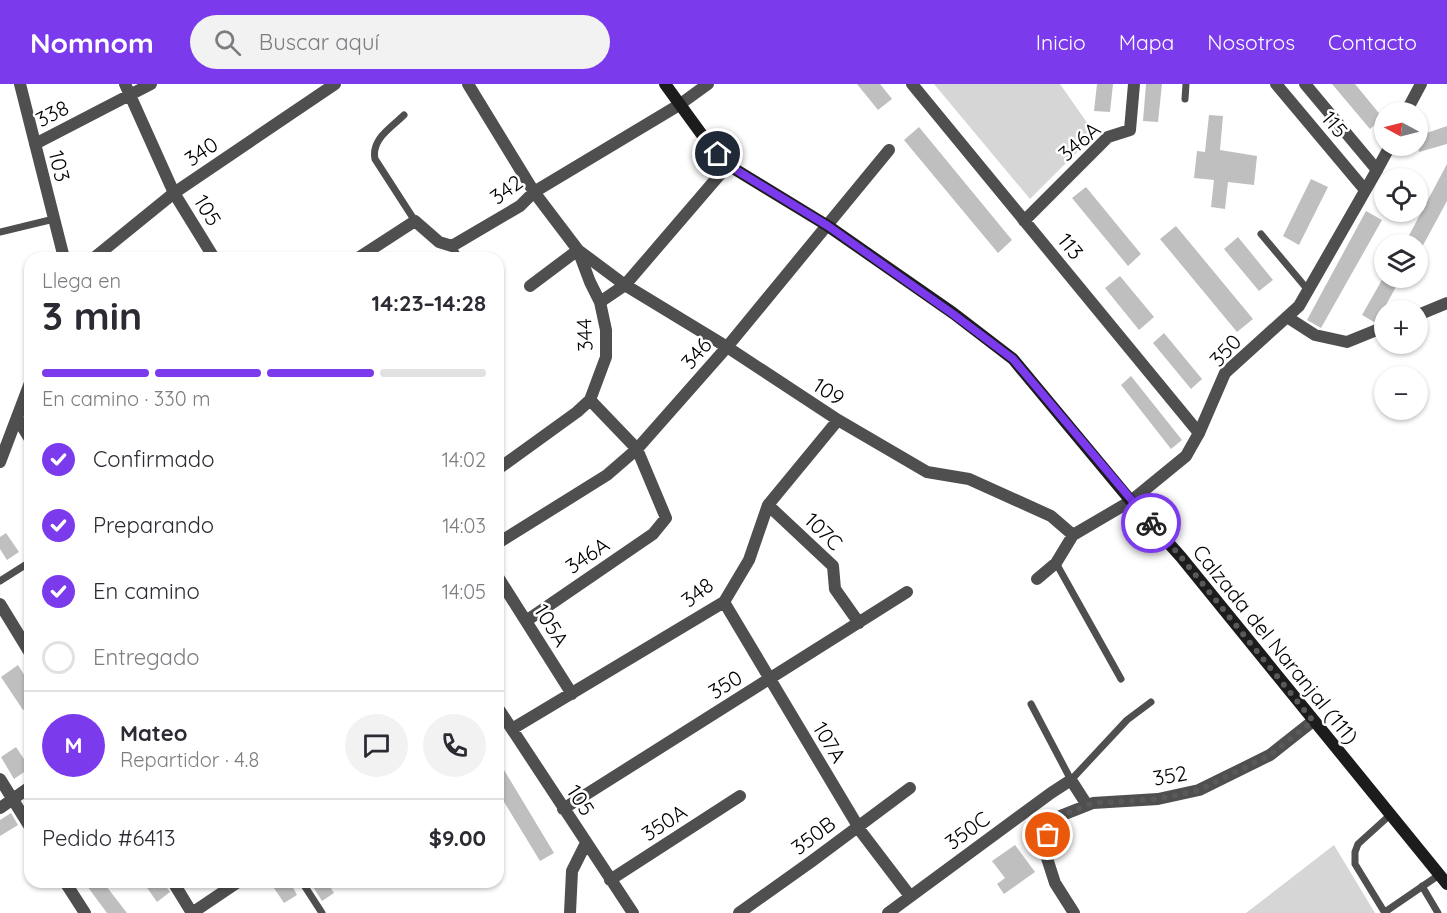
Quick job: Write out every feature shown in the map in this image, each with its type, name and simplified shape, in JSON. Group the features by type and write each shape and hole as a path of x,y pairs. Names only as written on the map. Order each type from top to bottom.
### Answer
{"main road":[{"name":"Calzada del Naranjal (111)","path":"665,84 708,143 728,165 828,226 1013,359 1131,501 1181,557 1443,879"}],"street":[{"name":"103","path":"20,84 62,252"},
{"name":"338","path":"34,144 128,90 151,84"},
{"name":"340","path":"101,252 174,193 335,84"},
{"name":"109","path":"468,84 534,192 578,250 625,285 727,347 838,420 927,472 969,479 1051,516 1073,535"},
{"name":"342","path":"452,246 520,206 534,192 680,105 708,84"},
{"name":"113","path":"912,84 1199,433"},
{"name":"346A","path":"1024,221 1108,136 1130,130 1134,84"},
{"name":"115","path":"1276,84 1365,190"},
{"name":"115","path":"1305,84 1375,168"},
{"path":"1411,102 1421,84"},
{"name":"105","path":"128,90 174,193 210,252"},
{"name":"346","path":"504,539 607,475 637,449 727,347 889,150"},
{"name":"344","path":"504,465 590,400 606,357 606,330 600,302 625,285 728,165"},
{"name":"350","path":"1037,579 1056,563 1073,535 1131,501 1186,456 1199,433 1225,373 1299,306 1374,175"},
{"path":"367,252 415,221 439,242 452,246"},
{"name":"109","path":"578,250 600,302"},
{"path":"530,286 578,250"},
{"path":"1428,311 1447,303"},
{"path":"1287,317 1315,335 1347,342 1374,331"},
{"path":"0,462 24,399"},
{"path":"590,400 637,449"},
{"path":"17,418 24,430"},
{"name":"348","path":"512,729 724,602 749,560 768,505 838,420"},
{"name":"346A","path":"526,621 653,534 666,518 637,449"},
{"name":"107C","path":"768,505 833,566 836,589 859,623"},
{"name":"105A","path":"504,586 572,694"},
{"name":"350","path":"563,809 907,592"},
{"name":"107A","path":"724,602 858,826 910,896"},
{"path":"0,604 24,643"},
{"name":"105","path":"504,717 633,913"},
{"name":"352","path":"1074,913 1055,884 1046,855 1048,835 1060,816 1093,803 1158,799 1199,790 1270,755 1313,721"},
{"path":"0,779 24,818"},
{"path":"1071,780 1087,806"},
{"name":"350C","path":"888,913 1071,780"},
{"name":"350B","path":"739,913 910,788"},
{"path":"0,808 24,791"},
{"name":"350A","path":"610,880 740,796"},
{"path":"570,913 572,871 586,843"},
{"path":"69,888 85,913"},
{"path":"177,888 192,913 228,888"}],"lane":[{"path":"1185,99 1186,84"},
{"path":"404,115 376,142 373,150 375,159 415,221"},
{"path":"0,232 54,219"},
{"path":"1261,234 1308,290"},
{"path":"452,246 456,252"},
{"path":"1056,563 1121,679"},
{"path":"0,581 24,566"},
{"path":"1030,704 1071,780 1127,720 1151,702"},
{"path":"1390,815 1358,844 1355,852 1355,864 1385,913 1422,886 1443,879"},
{"path":"1422,886 1438,913"},
{"path":"306,888 322,913"}],"shaded area":[{"path":"934,84 1060,84 1095,134 1030,199"},
{"path":"1334,845 1375,913 1246,913"}],"building":[{"path":"857,84 880,84 892,99 878,110"},
{"path":"1097,84 1113,84 1110,112 1094,111"},
{"path":"1146,84 1162,84 1158,122 1143,121"},
{"path":"1332,84 1355,84 1374,107 1374,126 1370,129"},
{"path":"1209,115 1223,116 1220,150 1257,156 1254,185 1228,182 1225,209 1211,207 1214,180 1194,178 1197,151 1205,152"},
{"path":"1447,126 1447,144 1428,149 1428,133"},
{"path":"919,127 1012,240 998,253 904,140"},
{"path":"1447,164 1447,201 1428,236 1428,234 1410,234 1416,222 1428,222 1428,200"},
{"path":"1311,179 1328,187 1299,245 1283,236"},
{"path":"1086,187 1141,254 1128,266 1072,198"},
{"path":"1366,211 1374,216 1374,222 1381,222 1321,328 1307,320"},
{"path":"1176,226 1253,319 1237,332 1160,239"},
{"path":"1238,237 1273,280 1259,291 1224,249"},
{"path":"1120,276 1154,317 1139,330 1105,288"},
{"path":"1377,288 1395,288 1389,300 1374,300 1374,322 1362,315"},
{"path":"1164,333 1202,379 1191,389 1153,343"},
{"path":"1131,376 1182,440 1171,449 1121,385"},
{"path":"6,533 19,552 7,560 0,549 0,537"},
{"path":"18,665 24,674 24,709 23,710 1,677"},
{"path":"16,747 24,759 24,772 14,779 1,757"},
{"path":"504,770 554,853 540,861 504,802"},
{"path":"11,813 18,825 0,836 0,820"},
{"path":"1015,845 1035,872 1004,894 997,884 1005,878 992,861"},
{"path":"88,888 108,888 127,913 107,913"},
{"path":"147,888 167,888 170,892 157,902"},
{"path":"274,888 293,888 297,895 284,903"},
{"path":"314,888 331,888 334,893 322,901"}],"way so far":[{"path":"1048,835 1060,816 1093,803 1158,799 1199,790 1270,755 1313,721 1151,523"}],"route":[{"path":"718,154 728,165 828,226 1013,359 1151,523"}]}
